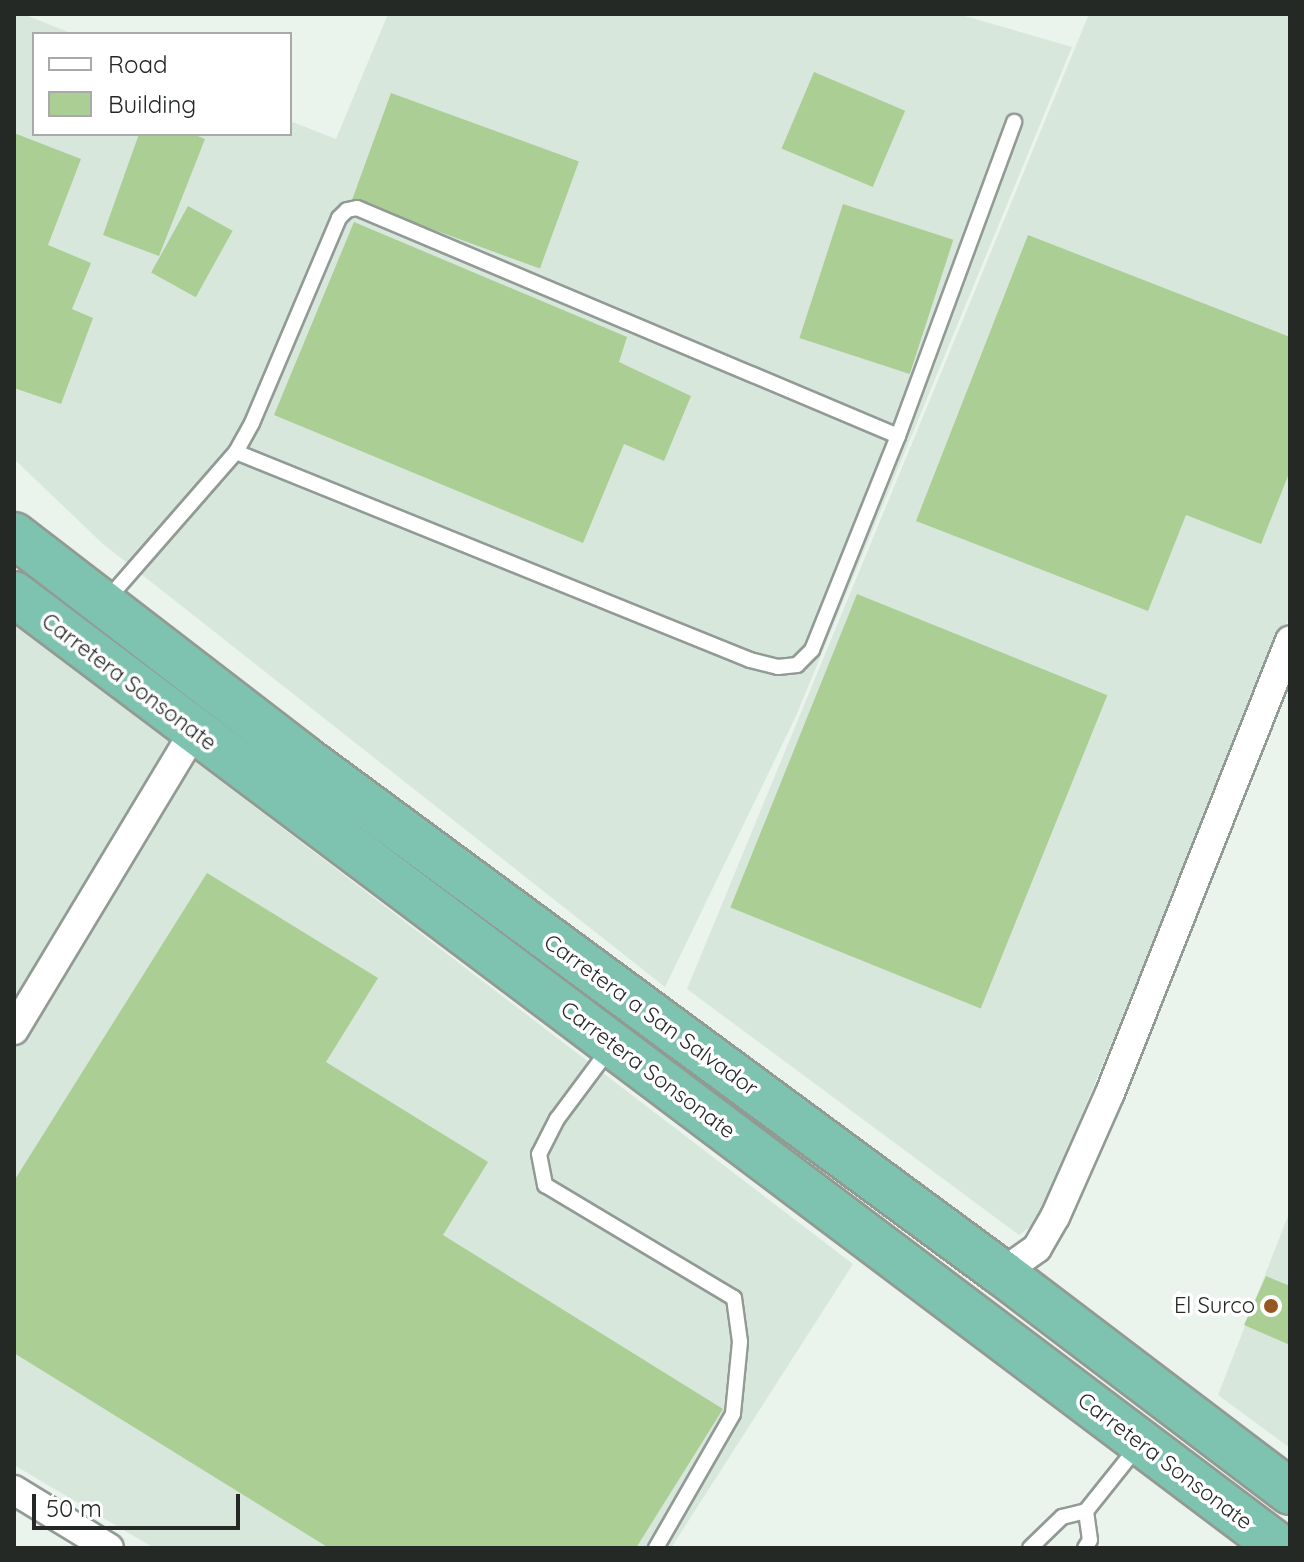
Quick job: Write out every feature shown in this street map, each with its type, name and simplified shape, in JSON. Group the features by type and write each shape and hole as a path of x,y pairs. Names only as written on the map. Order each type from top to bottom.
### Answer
{"highway":[{"name":"Carretera a San Salvador","path":"14,535 302,757 1002,1273 1290,1492"},
{"name":"Carretera Sonsonate","path":"14,594 1281,1548"}],"street":[{"path":"1002,1273 1037,1248 1055,1217 1116,1079 1290,640"},
{"path":"14,1030 194,732"},
{"path":"14,1490 109,1548"}],"lane":[{"path":"236,452 750,660 778,667 797,665 812,650 898,436 1014,122"},
{"path":"102,605 236,452 252,423 339,218 347,210 357,208 898,436"},
{"path":"613,1044 557,1119 539,1154 545,1185 734,1298 740,1342 733,1414 656,1548"},
{"path":"1030,1548 1062,1517 1086,1511 1141,1442"},
{"path":"1085,1548 1090,1540 1086,1511"}],"shaded area":[{"path":"14,14 23,14 68,32 32,32 32,136 292,136 292,122 336,139 388,14 958,14 1072,47 796,716 665,987 103,544 14,459"},
{"path":"1089,14 1290,14 1290,615 1037,1222 1019,1235 687,989"},
{"path":"14,623 853,1264 671,1548 154,1548 14,1465"},
{"path":"1290,1211 1290,1448 1218,1395"}],"building":[{"path":"814,72 905,111 873,187 782,148"},
{"path":"391,93 579,161 540,269 352,200"},
{"path":"14,133 81,159 48,245 91,263 72,309 93,318 61,404 14,388"},
{"path":"138,136 198,136 205,139 159,256 103,235"},
{"path":"843,204 953,240 910,374 799,338"},
{"path":"188,206 233,231 196,297 151,272"},
{"path":"354,222 627,337 619,362 691,396 664,461 624,444 583,543 274,415"},
{"path":"1028,235 1290,337 1290,471 1261,544 1186,515 1148,611 916,521"},
{"path":"857,594 1107,695 981,1009 730,907"},
{"path":"207,873 378,978 326,1062 488,1162 443,1235 723,1409 636,1548 329,1548 14,1353 14,1181"},
{"name":"El Surco","path":"1266,1276 1290,1286 1290,1345 1244,1325"}],"place":[{"name":"El Surco","path":"1271,1306"}]}
